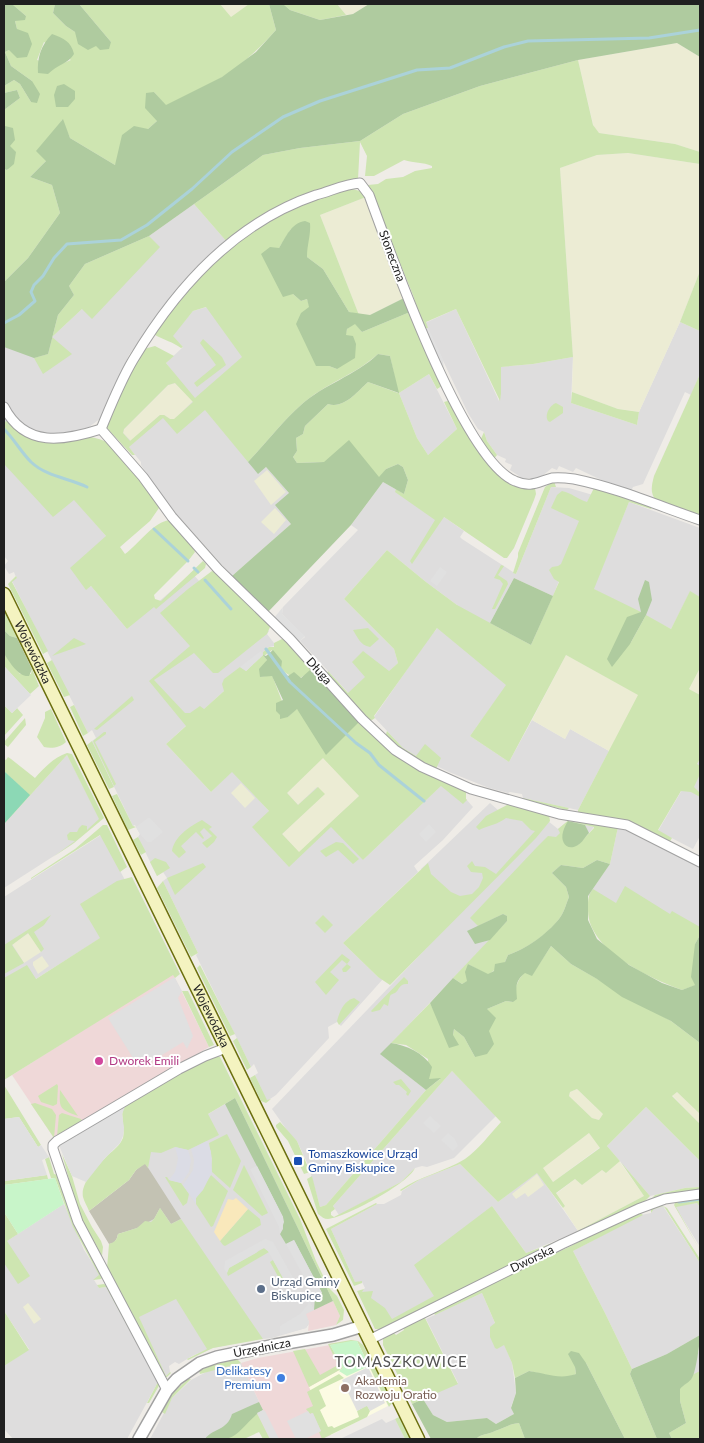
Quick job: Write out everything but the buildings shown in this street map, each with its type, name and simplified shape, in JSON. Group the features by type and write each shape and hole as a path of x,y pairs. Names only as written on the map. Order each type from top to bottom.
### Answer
{"main road":[{"name":"Wojewódzka","path":"4,594 418,1439"}],"street":[{"name":"Słoneczna","path":"101,429 129,368 154,329 180,294 237,236 280,210 317,195 360,183 369,195 421,329 461,414 476,440 499,470 507,477 526,484 542,483 553,478 574,479 627,494 700,520"},
{"path":"4,407 10,419 22,430 44,438 76,437 101,429"},
{"name":"Długa","path":"101,429 144,477 172,517 218,569 290,639 362,719 395,750 422,767 472,789 558,814 627,825 700,862"},
{"path":"167,1390 78,1222 52,1149 57,1140 179,1069 226,1048"},
{"name":"Dworska","path":"369,1340 562,1244 638,1209 665,1199 700,1194"},
{"name":"Urzędnicza","path":"140,1439 167,1390 200,1363 216,1357 333,1335 363,1326"}],"shaded area":[{"path":"220,4 249,4 230,18"},
{"path":"337,4 369,4 353,14 346,15"},
{"path":"677,43 700,57 700,152 675,144 599,133 594,128 578,60"},
{"path":"628,153 700,164 700,271 680,322 639,412 618,409 572,392 573,357 560,168 597,155"},
{"path":"366,197 404,298 370,315 359,315 320,215"},
{"path":"194,204 227,242 156,318 129,355 101,418 85,430 71,434 48,434 28,427 15,417 4,401 4,323 52,337 82,309 69,286 149,236"},
{"path":"207,307 243,357 196,398 258,473 266,467 289,493 291,524 232,576 165,501 141,465 141,462 117,433 176,376 166,363 183,347 172,336 193,311"},
{"path":"456,309 499,401 501,394 500,367 533,364 573,357 571,403 637,425 639,412 680,322 700,331 700,374 691,395 685,392 643,484 633,487 631,491 610,484 576,468 573,472 559,466 557,470 552,468 536,479 522,478 510,470 512,465 505,462 506,459 497,455 487,441 484,432 478,429 468,413 425,323"},
{"path":"428,328 443,359 444,373 424,329"},
{"path":"429,374 457,429 428,455 417,438 399,393"},
{"path":"175,383 193,401 175,419 160,415 131,441 123,433 124,429 168,385"},
{"path":"4,415 7,421 106,536 87,589 91,586 127,629 192,573 227,612 269,631 267,634 274,643 274,646 269,647 263,652 263,655 166,744 211,792 232,771 269,811 329,751 363,860 445,782 466,791 466,799 473,807 443,840 414,866 418,872 343,943 378,977 383,979 341,1026 337,1022 328,1027 329,1038 276,1095 267,1101 255,1075 258,1073 254,1064 251,1067 196,955 198,953 163,881 167,878 163,872 157,876 138,837 140,834 135,825 133,826 92,741 96,738 92,730 88,733 12,581 17,578 14,572 9,574 4,566 8,561 4,556"},
{"path":"267,470 286,492 271,505 254,481"},
{"path":"383,482 444,517 464,531 460,537 462,539 516,574 551,487 569,488 593,495 553,596 514,578 490,623 511,635 507,685 470,736 509,762 532,720 565,739 570,729 609,751 578,810 523,798 522,794 508,793 489,788 449,772 403,748 374,717 429,638 457,605 387,550 344,599 394,649 398,663 356,701 300,641 305,637 282,614 283,607 358,530 351,525"},
{"path":"629,502 700,528 700,597 690,592 671,629 593,589"},
{"path":"275,508 286,520 274,534 261,522"},
{"path":"440,567 447,572 437,586 430,581"},
{"path":"283,607 282,614 305,636 298,643 274,618"},
{"path":"261,651 263,655 246,671 240,667"},
{"path":"566,655 639,695 609,751 570,729 565,739 532,720"},
{"path":"4,666 31,695 12,713 4,705"},
{"path":"700,668 700,695 689,689"},
{"path":"67,755 100,819 71,845 4,888 4,824"},
{"path":"323,757 359,796 299,853 282,834 324,794 317,787 298,805 287,793"},
{"path":"700,759 700,836 693,849 658,831"},
{"path":"241,783 255,798 245,808 231,793"},
{"path":"490,803 499,811 511,808 548,821 558,829 568,821 594,827 561,865 381,1054 426,1090 326,1205 320,1207 309,1167 297,1141 272,1109 464,909 421,869"},
{"path":"148,818 163,832 151,842 147,842 136,827"},
{"path":"429,824 436,832 426,842 419,834"},
{"path":"618,827 630,830 700,866 700,935 588,896 610,864"},
{"path":"101,835 142,912 4,999 4,897"},
{"path":"29,933 41,952 24,963 12,944"},
{"path":"42,956 49,966 38,974 33,962"},
{"path":"173,974 209,1047 54,1138 12,1075"},
{"path":"175,978 182,991 178,998 193,1036 187,1049 183,1042 141,1068 108,1018"},
{"path":"452,1071 496,1116 454,1158 427,1167 415,1168 401,1182 339,1215 333,1206"},
{"path":"577,1089 603,1114 599,1120 592,1118 569,1096 570,1092"},
{"path":"677,1092 700,1114 700,1124 672,1095"},
{"path":"235,1098 296,1221 324,1306 306,1314 309,1324 306,1328 272,1338 261,1338 208,1349 179,1364 175,1362 169,1366 170,1372 166,1376 145,1332 117,1264 140,1155"},
{"path":"127,1102 122,1114 124,1128 120,1143 86,1182 72,1176 58,1143"},
{"path":"646,1107 700,1161 700,1187 685,1188 650,1196 607,1146"},
{"path":"430,1116 441,1126 434,1133 423,1123"},
{"path":"19,1117 38,1147 41,1145 49,1157 42,1160 47,1175 4,1181 4,1119"},
{"path":"448,1133 455,1139 458,1146 453,1151 441,1140"},
{"path":"589,1133 600,1147 553,1182 542,1168"},
{"path":"207,1141 211,1152 212,1172 203,1190 196,1198 196,1204 183,1185 193,1170 194,1160 191,1149"},
{"path":"175,1147 188,1150 191,1160 189,1172 181,1183 169,1180 175,1172 177,1164 178,1158"},
{"path":"619,1161 644,1196 578,1231 563,1208 565,1206 556,1194 575,1179 582,1185 602,1170 606,1173"},
{"path":"145,1163 181,1219 171,1224 160,1208 154,1219 137,1228 118,1234 114,1243 109,1244 89,1211 129,1180 136,1170"},
{"path":"460,1164 498,1202 537,1172 578,1231 526,1253 492,1206 435,1296 379,1327 361,1292 365,1288 362,1282 355,1282 331,1229 377,1204 384,1204 401,1195 402,1191 419,1180"},
{"path":"257,1166 283,1217 284,1222 280,1234 279,1227 250,1169"},
{"path":"537,1174 544,1185 528,1197 525,1193 516,1199 512,1194"},
{"path":"697,1203 700,1207 700,1247 675,1206"},
{"path":"64,1204 84,1250 100,1275 94,1280 99,1288 106,1287 158,1382 127,1439 13,1439 4,1429 4,1366 29,1349 4,1311 4,1243"},
{"path":"663,1206 700,1263 700,1335 667,1354 632,1369 573,1251 641,1215 651,1213 654,1209"},
{"path":"265,1239 273,1242 301,1292 293,1296 268,1251 264,1248 229,1268 227,1273 224,1269 225,1261"},
{"path":"294,1240 322,1293 309,1300 311,1295 310,1288 286,1244"},
{"path":"482,1293 512,1363 516,1393 511,1407 514,1414 496,1424 487,1418 447,1422 433,1415 423,1399 458,1383 426,1319"},
{"path":"309,1300 314,1310 306,1314 309,1322 306,1328 280,1335 280,1326 300,1314"},
{"path":"333,1301 340,1316 336,1325 308,1331 309,1322 305,1314"},
{"path":"28,1303 41,1319 34,1324 23,1307"},
{"name":"Akademia Rozwoju Oratio","path":"357,1341 388,1406 331,1435 309,1387 343,1368"},
{"path":"330,1345 343,1368 331,1435 322,1439 267,1439 255,1414 263,1410 241,1363 258,1358"},
{"path":"700,1349 700,1401 692,1378"},
{"path":"241,1363 263,1410 217,1439 150,1439 172,1398 191,1380 208,1371"},
{"path":"368,1367 385,1403 370,1411 367,1406 357,1411 342,1380"},
{"path":"263,1410 279,1439 270,1439 257,1413"},
{"path":"308,1411 310,1414 313,1413 321,1431 305,1439 296,1439 287,1421"},
{"path":"382,1419 386,1423 395,1419 405,1439 340,1439"}],"green space":[{"path":"4,4 12,4 26,16 25,20 15,21 17,29 28,33 32,44 27,57 17,58 9,50 5,52 11,66 32,81 40,94 37,103 31,102 20,84 14,80 4,86"},
{"path":"12,4 55,4 53,13 66,26 96,46 111,42 79,4 220,4 231,17 249,4 269,4 276,30 236,68 201,89 166,106 154,92 157,121 115,165 70,138 62,120 46,161 30,177 52,185 60,213 28,258 4,282 4,169 8,170 10,146 4,127 4,110 20,98 17,90 4,93 4,86 14,80 20,84 31,102 32,81 11,66 5,52 9,50 17,29 15,21 26,16","holes":["44,42 71,60 56,66 37,60"]},
{"path":"55,4 79,4 111,42 109,49 100,50 96,46 88,50 78,44 75,32 53,13"},
{"path":"269,4 283,4 290,10 320,20 353,14 369,4 700,4 700,57 677,43 578,60 480,86 403,114 360,141 300,148 263,155 149,236 85,264 69,286 74,295 58,315 48,354 34,358 4,347 4,282 28,258 60,213 52,185 30,177 46,161 36,151 63,119 70,138 115,165 122,135 134,126 148,129 157,121 145,108 146,93 154,92 166,105 222,77 256,52 276,30"},
{"path":"283,4 337,4 346,15 320,20 290,10"},
{"path":"52,34 66,41 71,46 74,54 69,60 48,74 38,73 38,62 41,52"},
{"path":"578,60 593,125 599,133 675,144 700,152 700,164 628,153 597,155 560,168 573,357 501,367 500,401 456,309 426,322 428,328 424,329 413,295 368,185 378,184 386,179 403,177 415,171 432,168 432,166 404,160 374,176 365,176 367,156 360,142 358,179 317,192 227,242 194,204 263,155 300,148 360,141 403,114 480,86"},
{"path":"64,84 75,91 75,99 68,107 56,107 54,95 57,86"},
{"path":"17,90 20,98 4,110 4,93"},
{"path":"5,126 13,128 15,140 10,146 16,152 14,164 7,170 4,169"},
{"path":"352,189 360,191 366,197 320,215 359,315 349,312 323,269 307,257 307,240 291,229 279,248 293,294 301,301 307,299 329,366 337,369 347,329 355,323 362,332 410,312 442,386 437,389 429,374 399,393 417,438 428,455 457,429 444,402 451,400 488,463 508,482 520,487 535,488 534,500 514,548 507,558 504,558 444,517 412,564 410,561 435,520 395,492 396,489 404,494 408,480 403,467 398,464 386,469 380,478 324,462 297,463 293,457 297,451 296,438 303,434 305,426 328,404 334,405 345,402 368,382 398,393 390,356 378,354 310,398 287,418 248,462 205,410 177,434 163,418 129,447 135,455 132,455 105,426 126,380 144,349 155,346 174,356 166,363 195,398 242,357 206,307 193,311 173,336 183,347 181,348 155,335 155,332 195,283 225,253 258,227 294,207","holes":["175,383 193,402 174,419 160,415 130,441 123,433 124,429 168,385"]},
{"path":"305,221 310,223 307,257 323,269 349,312 370,315 404,298 410,312 362,332 355,324 347,329 346,335 353,336 356,344 355,358 337,369 329,366 316,366 296,324 301,313 309,307 307,299 301,301 293,294 283,297 261,254 270,247 279,248 292,228"},
{"path":"149,236 160,247 92,319 82,309 52,337 58,315 74,295 69,286 85,264"},
{"path":"700,271 700,331 680,322"},
{"path":"52,337 72,354 43,374 34,358 48,354"},
{"path":"203,339 222,357 226,365 197,387 194,383 216,365 200,343"},
{"path":"378,354 390,356 399,393 368,382 345,402 334,405 328,404 305,426 303,434 296,438 297,451 293,457 297,463 324,462 349,440 379,477 386,469 398,464 403,467 408,480 404,494 383,482 351,525 268,612 232,576 291,524 275,505 289,493 266,467 258,474 248,462 301,405 320,391 360,368"},
{"path":"700,374 700,517 658,503 652,494 652,487 654,476"},
{"path":"572,392 618,409 639,412 637,425 571,403"},
{"path":"556,403 563,407 563,413 550,422 547,419 547,413"},
{"path":"7,421 31,435 85,436 106,441 115,447 157,502 159,508 150,521 120,547 125,554 158,524 170,520 195,552 154,595 155,599 161,601 203,561 206,564 205,568 156,609 154,607 127,629 91,586 86,590 70,568 106,536 74,500 53,517 4,464 4,422"},
{"path":"484,432 487,441 497,455 493,460 480,441"},
{"path":"554,481 556,487 551,487 516,574 513,573 518,553 545,487"},
{"path":"594,488 652,506 651,509 629,502 594,589 641,612 630,644 646,615 671,629 690,591 700,597 700,668 689,689 700,695 700,759 697,764 700,766 700,774 694,787 700,793 700,797 691,792 681,791 658,830 672,838 669,843 631,822 578,813 638,695 566,655 509,762 470,736 506,685 437,628 374,716 375,718 369,722 327,675 328,671 348,693 365,677 352,662 363,651 389,671 398,663 394,649 344,599 387,550 457,605 531,645 559,582 554,579 549,570 561,564 579,521 551,508 557,495 562,491 587,502"},
{"path":"501,565 504,566 498,575 507,581 508,584 495,609 492,609 503,584 500,580 494,578"},
{"path":"212,571 219,573 269,623 270,627 267,634 218,673 213,673 194,653 154,680 185,713 190,713 200,706 204,709 224,691 222,684 224,679 240,667 246,671 263,655 263,652 269,647 274,647 274,643 282,639 287,641 323,679 305,675 300,678 294,677 279,666 272,650 264,656 267,660 260,677 272,675 288,717 296,709 360,721 377,738 466,791 467,800 463,804 441,786 363,860 331,827 289,867 252,827 269,811 232,772 211,792 166,744 186,726 149,681 190,646 160,613","holes":["323,758 359,796 299,852 282,834 325,794 318,787 298,805 287,793"]},
{"path":"16,576 17,578 12,582 48,651 43,654 8,584"},
{"path":"514,578 553,596 531,645 490,623"},
{"path":"645,580 649,582 652,600 630,644 612,667 607,659 627,617 641,612 638,599"},
{"path":"4,611 17,638 10,636 4,630"},
{"path":"368,628 379,639 370,647 362,643 353,630"},
{"path":"4,630 10,636 17,638 32,669 29,676 18,672 4,654"},
{"path":"74,638 86,644 52,656"},
{"path":"273,650 282,661 281,669 288,676 294,672 301,678 310,670 315,673 360,721 326,755 297,709 288,717 280,719 280,715 276,711 276,703 283,700 272,676 260,677 259,669 267,660 263,655 266,656"},
{"path":"4,654 20,674 31,674 32,669 39,686 30,694 4,666"},
{"path":"52,660 70,695 64,697 47,663"},
{"path":"132,696 134,700 97,730 94,729"},
{"path":"4,705 12,713 17,708 23,715 4,736"},
{"path":"74,705 88,733 83,736 70,707"},
{"path":"51,709 66,742 50,748 44,747 37,737 45,718 45,712"},
{"path":"25,718 26,725 8,747 4,742"},
{"path":"387,731 403,748 416,756 425,744 441,758 436,769 425,767 385,737"},
{"path":"104,732 106,734 95,742 116,784 114,786 93,741"},
{"path":"92,741 114,787 109,789 87,745"},
{"path":"67,753 72,754 104,818 74,843 53,857 75,841 68,840 67,835 70,832 77,832 82,825 87,826 87,830 99,819 67,755 4,824 4,814 25,791 4,771 4,759 6,760 8,757 35,778 53,760"},
{"path":"4,771 30,795 4,824"},
{"path":"117,794 133,826 136,827 128,830 112,796"},
{"path":"523,798 569,808 567,810"},
{"path":"507,805 549,815 550,821 536,838 390,985 378,977 343,943 428,863 431,874 451,892 460,896 472,894 479,887 483,878 482,873 471,872 467,866 472,861 475,866 485,867 496,874 535,831 531,830 522,821 506,818 479,830 476,827 486,816"},
{"path":"570,819 618,827 610,864 597,860 583,868 561,865 552,873 566,887 569,897 562,914 554,925 536,940 508,955 505,962 488,975 468,964 468,981 462,984 453,978 507,921 507,916 503,914 478,926 470,918 548,836 556,837 560,833 558,829","holes":["568,821 594,827 578,845"]},
{"path":"202,820 212,827 209,829 217,837 214,842 207,848 202,843 212,836 204,828 200,832 204,838 196,832 181,846 186,852 179,858 172,851 176,841 188,829"},
{"path":"568,821 585,825 589,833 581,843 574,847 565,845 562,836"},
{"path":"103,825 107,825 127,867 120,872 100,835 31,879 75,849"},
{"path":"138,837 146,852 141,855 133,840"},
{"path":"336,842 343,843 359,859 353,864 338,850 326,857 320,851"},
{"path":"155,858 166,862 170,868 157,876 150,862"},
{"path":"597,860 610,864 588,896 588,920 597,939 629,965 662,983 682,990 695,985 691,977 695,944 700,935 700,1043 671,1021 622,997 597,979 571,964 551,946 532,976 525,973 519,979 516,988 517,999 513,1002 506,1001 487,1009 496,1018 489,1031 494,1044 487,1054 475,1057 464,1037 454,1029 453,1035 459,1045 449,1048 430,1003 453,978 462,984 467,981 465,972 468,964 488,974 494,971 495,964 505,962 508,955 529,945 554,925 561,917 569,897 566,887 552,873 561,865 583,868"},
{"path":"203,863 206,867 175,895 167,878"},
{"path":"132,877 180,974 175,978 173,975 4,1080 4,978 27,965 36,979 100,938 80,904 117,881"},
{"path":"163,881 198,953 191,957 157,888"},
{"path":"625,886 670,914 672,911 700,927 700,935 695,944 696,985 682,990 654,978 623,961 599,939 591,925 588,911 590,895 593,889 616,903"},
{"path":"503,914 507,916 507,921 490,940 475,944 467,931"},
{"path":"51,915 44,925 34,932 44,949 41,952 28,933 12,945 24,963 4,974 4,945"},
{"path":"323,915 333,925 325,933 315,923"},
{"path":"551,946 571,964 671,1021 700,1043 700,1114 677,1092 672,1096 700,1124 700,1161 646,1107 607,1146 620,1161 606,1173 602,1170 582,1185 575,1179 556,1193 565,1206 563,1208 537,1173 498,1202 460,1164 419,1180 401,1191 416,1181 465,1159 479,1147 501,1122 452,1071 333,1206 335,1209 331,1212 331,1215 334,1217 401,1182 376,1199 337,1217 328,1219 318,1214 307,1179 312,1176 320,1207 326,1205 426,1090 440,1079 429,1080 428,1059 406,1045 391,1043 430,1003 437,1017 453,1035 454,1029 464,1037 475,1057 489,1031 487,1009 506,1001 513,1002 516,986 525,972 532,975","holes":["577,1089 603,1114 599,1120 592,1118 569,1096 570,1092","589,1133 600,1148 553,1182 543,1168"]},
{"path":"342,954 350,960 347,964 342,960 330,972 339,980 326,995 315,982"},
{"path":"347,964 351,967 346,972 343,972 342,969"},
{"path":"200,965 235,1034 230,1036 197,968"},
{"path":"404,977 408,984 401,985 395,993 390,995 388,1006 384,1004 380,1010 372,1012 371,1011"},
{"path":"182,991 188,991 214,1045 209,1047"},
{"path":"354,998 360,1002 339,1025 337,1021 341,1010 348,1001"},
{"path":"237,1038 251,1067 247,1070 233,1041"},
{"path":"391,1043 408,1048 429,1062 432,1067 429,1079 441,1078 426,1090 380,1054"},
{"path":"212,1056 220,1057 300,1219 316,1261 329,1288 337,1296 344,1310 343,1320 336,1325 340,1316 235,1098 208,1114 219,1135 188,1150 175,1147 161,1153 151,1152 148,1168 145,1164 136,1170 129,1180 89,1211 83,1197 84,1186 95,1169 122,1141 124,1133 122,1114 128,1102 147,1089"},
{"path":"255,1075 267,1100 271,1099 266,1103 261,1101 250,1078"},
{"path":"401,1079 411,1091 408,1096 407,1092 393,1082"},
{"path":"57,1084 57,1104 53,1106 41,1102 38,1096"},
{"path":"4,1085 41,1145 38,1147 19,1117 4,1119"},
{"path":"60,1090 78,1116 62,1108"},
{"path":"235,1098 333,1301 314,1310 315,1297 322,1293 294,1240 286,1244 280,1234 283,1229 283,1217 225,1104"},
{"path":"35,1103 52,1109 56,1115 54,1138 31,1104"},
{"path":"62,1113 82,1121 57,1136 59,1115"},
{"path":"280,1122 297,1141 310,1172 304,1174 288,1141 276,1127"},
{"path":"227,1134 241,1161 230,1188 211,1171 212,1159 209,1143"},
{"path":"62,1154 72,1176 80,1204 101,1241 103,1247 102,1256 78,1212"},
{"path":"49,1157 54,1174 58,1175 103,1277 101,1279 93,1280 99,1275 73,1227 55,1178 51,1178 45,1159"},
{"path":"620,1162 650,1196 645,1201 577,1234 574,1233 644,1196"},
{"path":"244,1165 268,1213 262,1216 233,1190"},
{"path":"47,1175 48,1179 4,1185 4,1181"},
{"path":"211,1175 228,1191 211,1227 196,1204 196,1198"},
{"path":"165,1177 181,1183 189,1194 187,1203 183,1206"},
{"path":"55,1178 64,1204 18,1234 4,1212 4,1185"},
{"path":"700,1187 700,1191 671,1193 652,1198 655,1195 685,1188"},
{"path":"700,1198 700,1207 697,1203 676,1207 700,1250 674,1205 676,1201"},
{"path":"376,1203 331,1229 355,1282 362,1281 362,1283 354,1286 326,1229"},
{"path":"492,1206 526,1253 568,1237 381,1329 375,1329 357,1291 364,1289 362,1292 373,1291 371,1298 385,1308 392,1319 434,1296 414,1265"},
{"path":"663,1206 654,1209 651,1213 651,1208"},
{"path":"663,1206 667,1208 700,1259 700,1263 665,1208"},
{"path":"160,1208 171,1224 181,1219 263,1339 213,1348 188,1360 207,1349 176,1299 139,1317 166,1376 171,1373 167,1377 164,1377 107,1268 109,1244 117,1238 118,1234 137,1228 145,1221 151,1222"},
{"path":"248,1209 260,1219 261,1225 225,1246 223,1245 220,1241"},
{"path":"4,1212 18,1234 7,1241 30,1276 18,1284 4,1263"},
{"path":"639,1212 643,1215 573,1251 632,1369 630,1374 657,1439 625,1439 586,1363 575,1367 576,1374 566,1378 529,1371 515,1378 512,1363 504,1345 497,1349 495,1348 490,1337 490,1327 495,1323 482,1293 435,1315 433,1311 571,1246"},
{"path":"264,1248 269,1252 228,1276 229,1268"},
{"path":"273,1260 287,1285 284,1287 270,1262"},
{"path":"104,1284 107,1286 160,1384 149,1403 147,1403 158,1382 106,1287 99,1288 97,1285"},
{"path":"4,1311 29,1350 4,1366"},
{"path":"424,1316 458,1384 412,1404 383,1345 383,1337 393,1332 396,1335 404,1330 403,1327"},
{"path":"700,1335 698,1357 693,1375 680,1389 680,1401 686,1423 669,1433 672,1439 657,1439 630,1374 632,1369 667,1354"},
{"path":"351,1340 358,1341 363,1345 391,1399 392,1403 389,1407 357,1341 330,1345 343,1368 309,1387 293,1351 305,1349 320,1375 338,1365 328,1344"},
{"path":"357,1341 369,1366 347,1376 339,1371 343,1368 330,1345"},
{"path":"571,1351 579,1353 586,1363 625,1439 525,1439 519,1423 509,1425 476,1439 431,1439 412,1404 423,1399 433,1415 447,1422 487,1418 496,1424 514,1414 511,1408 516,1393 515,1378 529,1371 558,1376 576,1374 575,1367 568,1354"},
{"path":"237,1359 241,1363 200,1374 199,1371 213,1365"},
{"path":"700,1371 700,1439 672,1439 669,1433 686,1423 680,1401 680,1388 692,1378 692,1375"},
{"path":"339,1374 344,1378 319,1390 326,1406 320,1410 328,1427 332,1426 334,1428 359,1417 357,1411 367,1405 370,1411 367,1417 322,1439 319,1432 321,1431 312,1413 310,1414 306,1409 313,1406 307,1392"},
{"path":"188,1379 191,1379 172,1398 165,1414 162,1412 173,1393"},
{"path":"259,1402 263,1410 233,1436 223,1439 205,1439 208,1435 227,1424 232,1414"},
{"path":"257,1413 270,1439 263,1439 259,1432 244,1439 217,1439 228,1427"},
{"path":"399,1417 402,1419 412,1439 405,1439 395,1419"},
{"path":"519,1423 525,1439 476,1439 509,1425"}],"sand":[{"path":"236,1198 248,1209 220,1241 214,1232 228,1199 233,1200"}],"waterway":[{"path":"4,323 19,315 35,301 31,292 34,285 67,244 121,240 147,225 192,189 232,152 283,117 320,101 417,70 450,68 504,47 528,41 649,38 700,30"},
{"path":"4,429 27,458 37,467 87,487"},
{"path":"154,529 188,561"},
{"path":"194,568 198,572"},
{"path":"205,580 231,609"},
{"path":"266,649 290,682 356,743 370,753 379,765 424,801"},
{"path":"679,1202 700,1199"}],"place":[{"name":"Dworek Emili","path":"99,1061"},
{"name":"Tomaszkowice Urząd Gminy Biskupice","path":"298,1161"},
{"name":"Urząd Gminy Biskupice","path":"261,1289"},
{"name":"Delikatesy Premium","path":"281,1378"},
{"name":"Akademia Rozwoju Oratio","path":"345,1388"}],"district":[{"name":"TOMASZKOWICE","path":"401,1362"}]}
